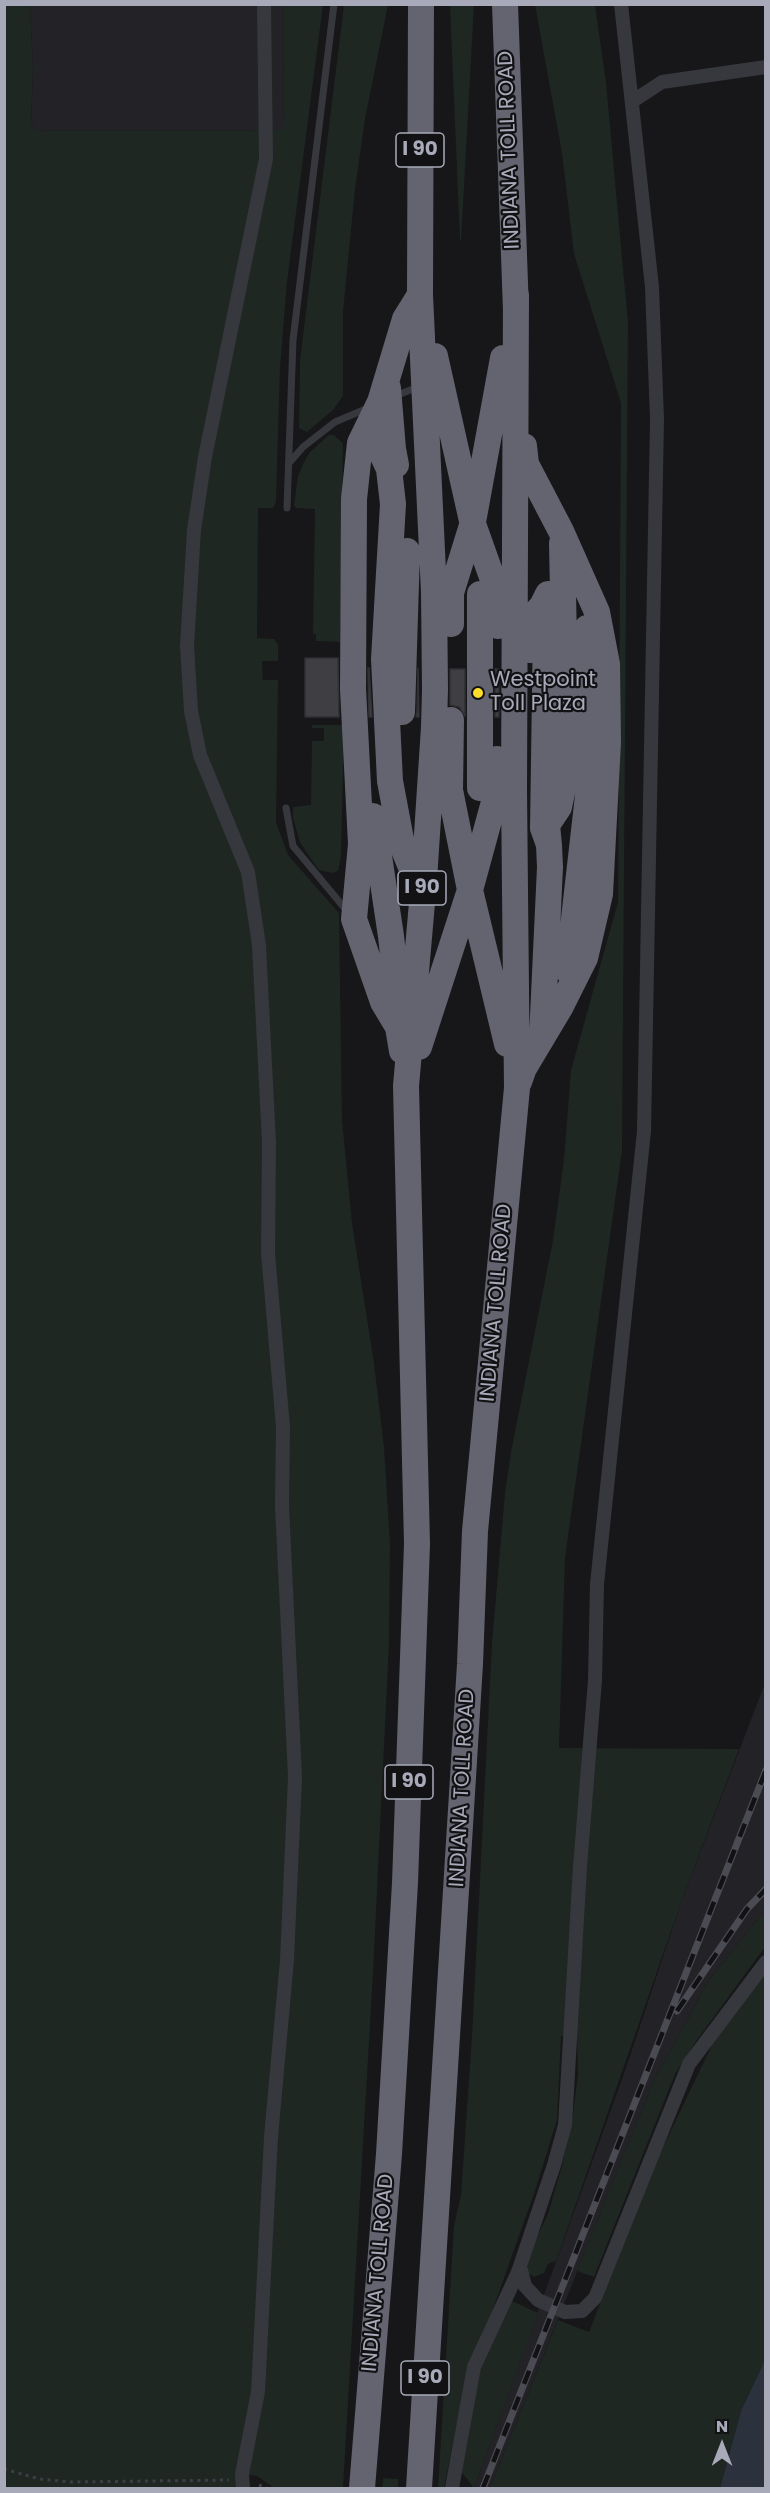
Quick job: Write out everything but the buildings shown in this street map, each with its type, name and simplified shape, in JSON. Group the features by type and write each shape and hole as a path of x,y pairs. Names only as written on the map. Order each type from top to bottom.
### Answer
{"highway":[{"name":"I 90","path":"406,1077 434,727 434,593 420,293 421,4"},
{"name":"INDIANA TOLL ROAD","path":"505,4 516,295"},
{"path":"513,218 511,285 505,350 522,426 559,529 563,552 563,788 559,807 547,825 546,836 542,1040"},
{"name":"I 90","path":"406,1077 470,890 497,791 498,594 473,522 420,293"},
{"path":"406,1077 393,988 391,936 371,797 369,442 386,393 405,319 420,293"},
{"name":"I 90","path":"516,295 473,522 451,593 450,790 470,890 517,1088"},
{"name":"I 90","path":"516,295 514,790 517,1088"},
{"path":"516,295 526,464 576,564 597,612 607,664 608,742 600,894 585,958 561,1006 524,1068 517,1088"},
{"path":"386,393 393,449 406,503 407,572 395,752 421,846 423,886"},
{"path":"369,442 389,469 393,504 384,659 395,752 402,845 423,886"},
{"path":"361,844 353,689 354,522 357,456 369,442"},
{"path":"396,463 414,494 420,513"},
{"path":"414,822 418,802 418,706 421,665 420,513 423,478 428,463"},
{"path":"540,494 548,535 548,594 531,621 524,787 527,804 546,836"},
{"path":"395,752 364,813 354,919 383,1002 398,1027 406,1077"},
{"name":"INDIANA TOLL ROAD","path":"362,2482 389,2154 404,1895 417,1544 406,1077"},
{"name":"INDIANA TOLL ROAD","path":"419,2488 469,1688 475,1530 517,1088"}],"street":[{"path":"243,2484 258,2392 272,2137 287,1960 295,1778 282,1506 283,1427 268,1253 269,1143 259,945 248,872 200,755 190,711 187,646 194,530 205,457 266,159 264,4"},
{"path":"452,2488 474,2367 520,2266 565,2125 580,1867 595,1680 597,1584 644,1131 657,418 652,287 621,4"},
{"path":"633,101 662,82 765,67"},
{"path":"520,2266 525,2286 538,2300 565,2312 582,2311 595,2298 689,2064 765,1962"}],"lane":[{"path":"287,508 293,340 334,4"},
{"path":"290,463 303,447 335,422 386,393 429,380 433,370 433,346"},
{"path":"286,808 293,846 354,919 379,963"},
{"path":"393,988 411,1020"}],"path":[{"path":"4,2469 39,2479 70,2482 243,2484 267,2488"}],"shaded area":[{"path":"5,5 30,5 33,70 31,122 36,131 283,130 284,5 323,5 287,282 280,368 276,502 273,508 258,508 257,638 274,639 278,644 278,661 262,661 263,680 278,680 276,822 288,855 339,913 342,1119 352,1223 374,1363 384,1447 390,1544 389,1643 373,1973 343,2488 274,2488 257,2476 236,2473 237,2488 5,2488"},
{"path":"30,5 284,5 283,130 36,131 31,122 33,70"},
{"path":"344,5 388,5 365,119 355,189 343,312 343,396 333,410 307,432 299,428 300,360"},
{"path":"450,5 474,5 461,241 460,241"},
{"path":"535,5 595,5 606,82 628,323 622,1151 565,1558 559,1748 739,1749 682,1900 556,2261 548,2264 544,2273 534,2277 528,2273 528,2255 548,2214 561,2169 572,2121 578,2074 577,2033 561,2036 557,2120 535,2191 482,2340 467,2373 444,2488 438,2488 454,2226 461,2195 472,2036 492,1643 505,1493 553,1240 564,1159 571,1070 618,902 621,403 574,254 562,153"},
{"path":"329,435 334,435 343,443 340,642 316,641 316,634 313,634 315,509 296,508 294,505 298,476 303,464 310,452"},
{"path":"312,725 344,725 341,857 338,871 332,873 319,870 309,856 300,842 293,818 293,807 311,805 312,741 324,741 324,728 312,728"},
{"path":"765,1683 765,1913 760,1916 709,1980 654,2081 490,2488 474,2488 625,2071 682,1900"},
{"path":"765,1913 765,1947 675,2074 594,2277 577,2271 654,2081 709,1980 760,1916"},
{"path":"765,1971 765,2360 741,2411 720,2488 490,2488 558,2320 589,2332 653,2168 713,2043"},
{"path":"510,2300 538,2313 474,2488 460,2470 479,2373"},
{"path":"765,2360 765,2488 720,2488 741,2411"},
{"path":"383,2478 398,2479 398,2488 382,2488"}],"railway":[{"path":"483,2488 766,1770"},
{"path":"677,2011 747,1909 766,1889"}],"place":[{"name":"Westpoint Toll Plaza","path":"478,693"}]}
